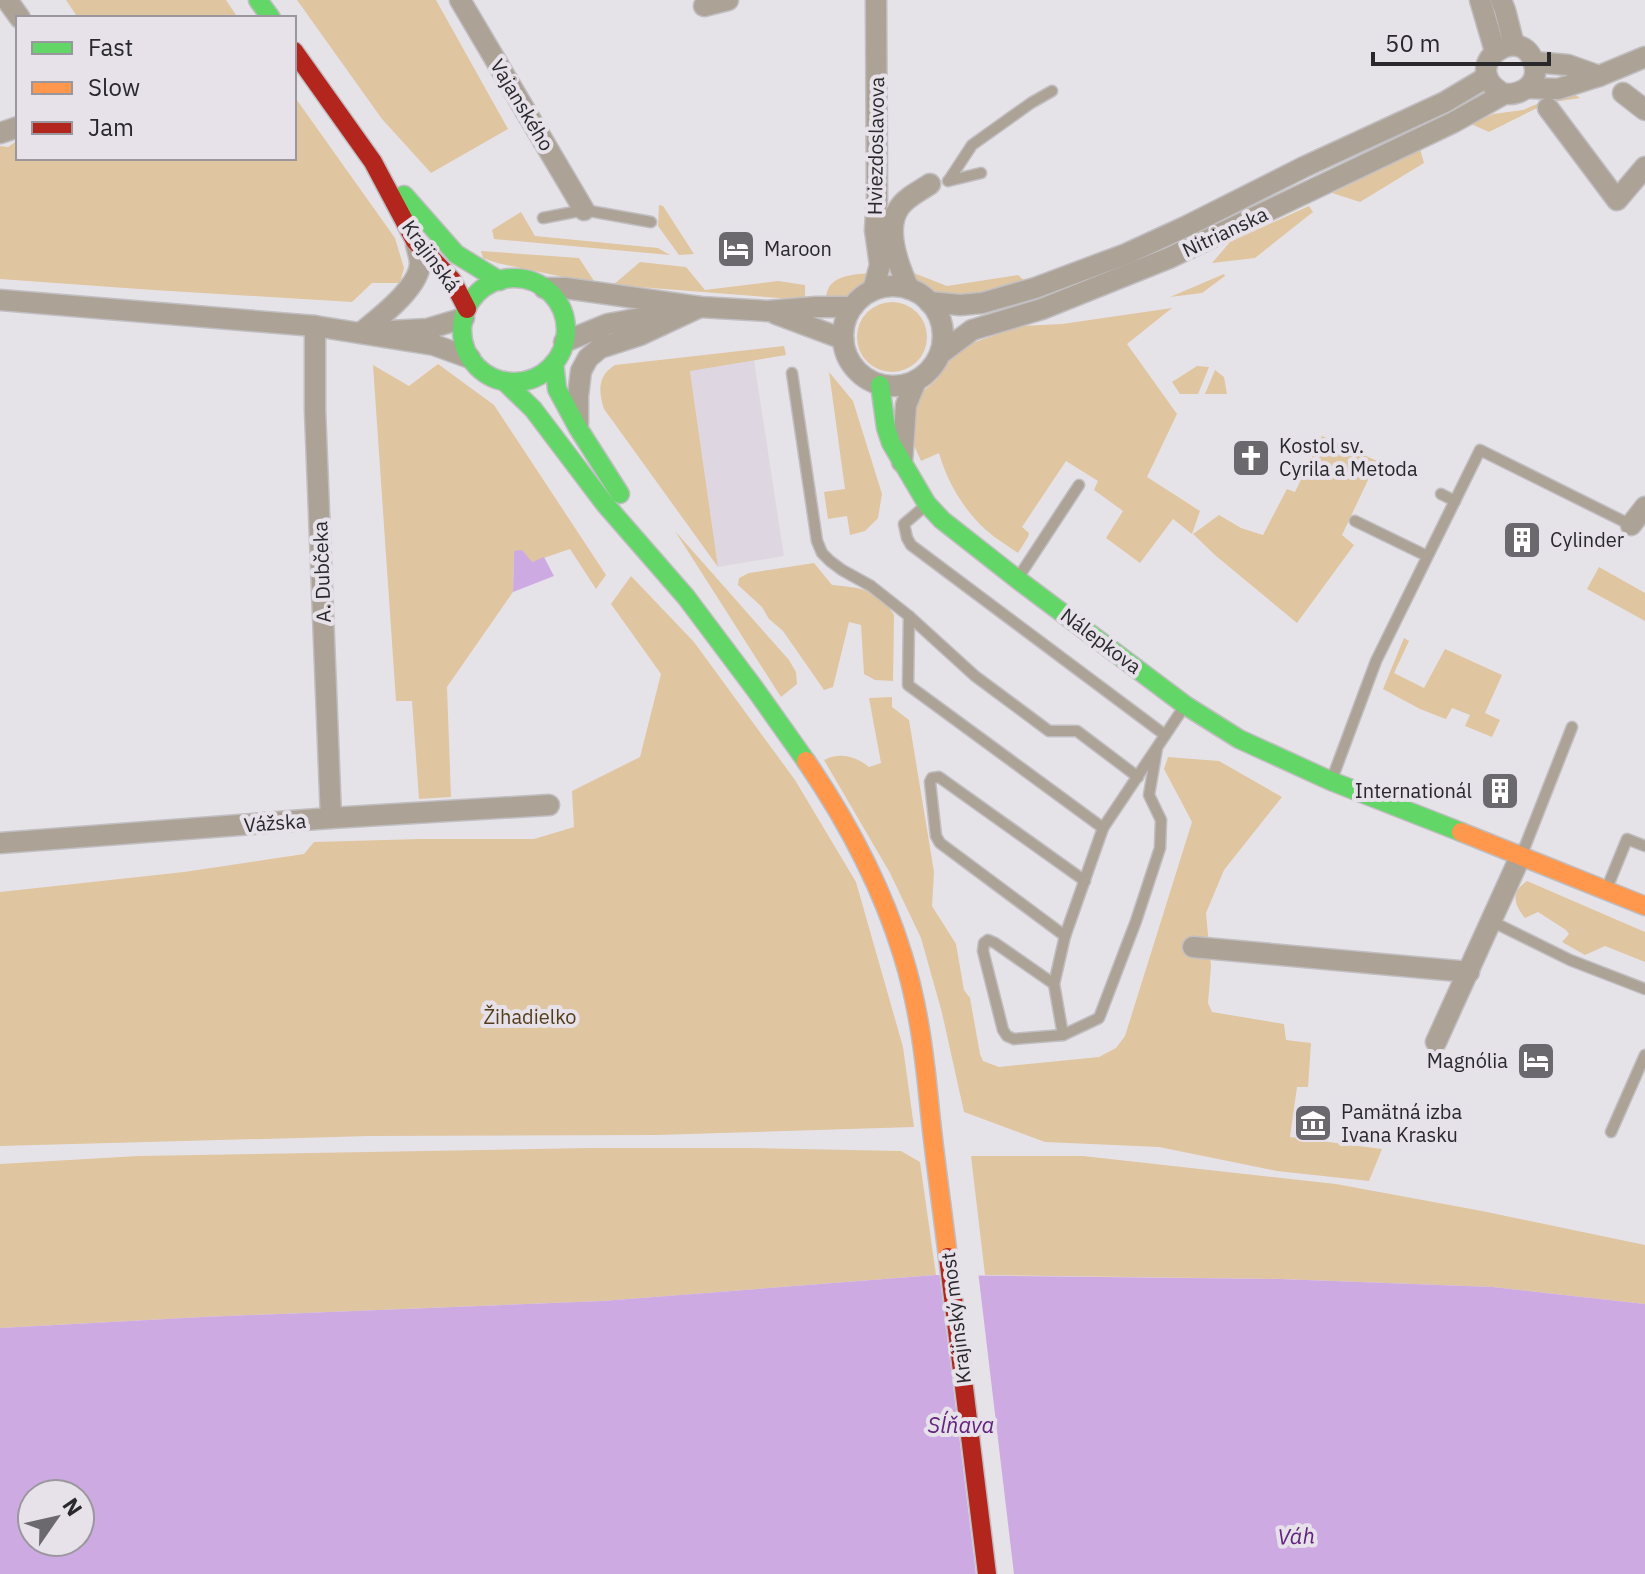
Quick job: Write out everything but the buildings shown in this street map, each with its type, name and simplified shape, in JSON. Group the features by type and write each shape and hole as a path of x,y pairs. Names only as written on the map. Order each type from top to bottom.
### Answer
{"main road":[{"name":"Krajinská","path":"296,54 373,162 456,254 500,281"},
{"name":"Krajinská","path":"373,162 415,241 452,280 465,313"},
{"path":"518,279 544,288 560,308 565,325 564,342 554,363 540,375 523,381 504,381 479,369 470,358 463,338 465,313 477,294 491,284 518,279"},
{"path":"554,363 557,389 578,428 686,597"},
{"path":"504,381 533,409 605,504 686,597"},
{"name":"Nálepkova","path":"880,385 891,443 927,504 942,520 1185,705 1239,739 1331,781 1645,906"},
{"name":"Krajinský most","path":"686,597 820,782 870,870 895,931 911,987 926,1063 987,1574"}],"street":[{"name":"Vajanského","path":"460,0 584,210"},
{"path":"704,6 728,0"},
{"name":"Hviezdoslavova","path":"873,290 880,265 875,230 876,0"},
{"path":"1480,0 1505,48"},
{"path":"1501,0 1505,10 1505,48"},
{"path":"1504,94 1487,77 1487,62 1505,48 1523,48 1530,54 1535,72 1528,88"},
{"name":"Nitrianska","path":"916,381 931,370 940,354 972,330 1042,309 1169,258 1454,122 1504,94 1528,88 1558,89 1645,57"},
{"path":"1534,62 1568,65 1599,76"},
{"name":"Nitrianska","path":"909,289 929,302 960,305 982,303 1035,288 1126,254 1187,226 1304,167 1445,102 1487,77"},
{"path":"1548,108 1615,203 1645,167"},
{"path":"876,209 889,194 904,187 940,182"},
{"path":"909,289 897,263 893,222 898,209 907,199 940,182"},
{"path":"362,332 401,299 412,283 420,266 415,241"},
{"path":"909,289 889,286 873,290 858,300 845,322 843,339 854,368 870,381 898,386 916,381"},
{"path":"544,288 565,288 700,307 768,311 852,307"},
{"path":"0,300 315,326 434,345 470,358"},
{"path":"929,302 935,307 941,322 943,338 940,354"},
{"path":"564,342 608,324 700,307"},
{"path":"578,428 581,371 588,358 600,348 640,335 700,307"},
{"path":"768,311 843,339"},
{"path":"362,332 427,329 465,313"},
{"name":"A. Dubčeka","path":"315,326 315,410 331,818"},
{"path":"902,462 906,405 916,381"},
{"path":"1631,525 1645,507"},
{"name":"Vážska","path":"0,843 549,805"},
{"path":"1436,1042 1521,855"},
{"path":"1193,947 1469,972"}],"lane":[{"path":"940,182 972,145 1052,91"},
{"path":"940,182 981,173"},
{"path":"543,218 584,210 651,222"},
{"path":"792,373 817,541 822,553 842,570 871,586 975,676 1049,731 1077,731 1138,777"},
{"path":"1331,781 1376,661 1480,450 1631,525"},
{"path":"1017,579 1079,485"},
{"path":"1441,494 1455,501"},
{"path":"927,504 904,524 911,545 1165,735"},
{"path":"1355,521 1427,556"},
{"path":"909,616 908,685 1103,828"},
{"path":"1063,1035 1054,984 1065,936 1103,828 1185,705"},
{"path":"1521,855 1572,727"},
{"path":"1054,984 995,943 988,940 984,943 983,951 1007,1036 1014,1039 1063,1035 1099,1018 1160,848 1161,820 1149,795 1157,748"},
{"path":"1065,936 940,843 934,822 932,778 939,777 1085,881"},
{"path":"1606,890 1627,839 1645,846"},
{"path":"1491,921 1570,960 1645,989"},
{"path":"1611,1132 1645,1055"}],"shaded area":[{"path":"754,360 784,556 718,567 690,370"}],"green space":[{"path":"66,0 226,0 237,16 77,16"},
{"path":"297,0 436,0 508,129 431,173 382,119"},
{"path":"1563,93 1580,98 1547,103 1489,132 1471,124 1493,114 1523,110"},
{"path":"296,99 395,238 404,268 400,283 372,283 352,302 0,279 0,146 8,147 16,141 16,160 296,160"},
{"path":"1420,149 1424,163 1360,202 1332,193"},
{"path":"659,205 663,206 694,254 679,255 658,226"},
{"path":"1309,206 1313,212 1255,258 1212,263 1230,242"},
{"path":"521,212 535,236 658,248 670,255 494,239 492,230"},
{"path":"481,251 579,258 596,284 497,263 483,258"},
{"path":"640,262 686,267 705,290 778,281 805,285 805,300 613,285"},
{"path":"906,270 947,286 1018,275 1025,281 969,299 925,291 914,283"},
{"path":"870,273 854,295 826,302 834,281"},
{"path":"1224,274 1202,293 1170,297"},
{"path":"892,302 917,312 927,337 917,362 892,372 867,362 857,337 867,312"},
{"path":"1172,308 1127,344 1177,414 1147,477 1200,511 1192,534 1173,519 1140,563 1106,538 1123,511 1094,490 1098,481 1066,461 1022,527 1029,533 1018,553 970,514 952,485 939,453 921,461 913,443 911,415 920,394 936,380 958,348 1021,326 1062,324"},
{"path":"784,346 786,355 690,371 718,567 604,409 600,390 602,379 615,365"},
{"path":"438,364 494,405 606,575 596,589 570,549 532,562 514,551 513,592 447,687 451,797 419,799 412,701 396,701 373,365 409,386"},
{"path":"1197,366 1209,367 1198,394 1180,394 1172,382"},
{"path":"1215,370 1224,377 1227,394 1205,394"},
{"path":"829,372 853,401 882,494 878,518 865,531 850,535 847,516 828,519 824,492 845,489"},
{"path":"1322,436 1377,461 1342,535 1354,545 1297,623 1193,534 1219,515 1241,528 1263,535 1287,489 1295,492"},
{"path":"675,531 789,660 796,672 797,684 781,697"},
{"path":"814,563 832,585 868,591 888,606 894,615 893,681 875,680 864,674 861,625 849,622 833,687 824,690 783,631 738,585 739,578 749,573"},
{"path":"1599,567 1645,593 1645,621 1587,589"},
{"name":"Žihadielko","path":"631,576 694,642 795,780 856,882 903,1047 914,1127 656,1135 370,1136 0,1146 0,892 184,872 304,854 314,842 534,839 574,827 572,791 640,757 661,674 611,604"},
{"path":"1404,638 1409,641 1394,673 1424,688 1445,649 1502,675 1485,713 1500,720 1492,737 1465,726 1470,715 1452,708 1446,719 1383,689"},
{"path":"892,697 892,707 909,720 934,872 932,906 956,944 980,1054 983,1061 999,1067 1099,1057 1116,1048 1125,1036 1192,822 1164,769 1168,757 1219,761 1282,797 1224,870 1206,913 1211,966 1208,1003 1212,1012 1284,1024 1286,1040 1311,1043 1308,1087 1297,1087 1290,1137 1382,1149 1369,1181 1277,1171 1159,1147 1045,1142 964,1112 921,938 890,873 824,760 842,756 869,767 881,763 869,698"},
{"path":"1527,881 1645,932 1645,962 1605,946 1585,955 1562,942 1569,934 1566,930 1538,912 1525,918 1518,908 1516,894"},
{"path":"589,1148 901,1151 920,1162 936,1275 602,1301 0,1328 0,1164 138,1156"},
{"path":"971,1156 1083,1156 1336,1184 1645,1245 1645,1304 1493,1287 1280,1279 985,1275"}],"water":[{"path":"522,550 532,562 544,557 554,576 513,592 514,551"},
{"name":"Sĺňava","path":"936,1275 1280,1279 1493,1287 1645,1304 1645,1574 0,1574 0,1328 602,1301"}],"pier":[{"path":"939,1271 978,1271 1014,1574 976,1574"}],"traffic: fast":[{"path":"258,0 270,16"},
{"path":"404,195 456,254 500,281"},
{"path":"514,278 534,282 557,301 566,330 562,350 543,373 514,382 494,378 471,359 462,330 466,310 485,287 514,278"},
{"path":"554,363 557,389 620,494"},
{"path":"504,381 533,409 605,504 686,597 806,761"},
{"path":"880,385 891,443 927,504 942,520 1017,579 1185,705 1239,739 1331,781 1461,832"}],"traffic: slow":[{"path":"806,761 836,807 874,880 909,975 923,1053 948,1257"},
{"path":"1461,832 1645,906"}],"traffic: jam":[{"path":"296,54 373,162 415,241 452,280 467,309"},
{"path":"948,1257 987,1574"}],"place":[{"name":"Maroon","path":"736,249"},
{"name":"Kostol sv. Cyrila a Metoda","path":"1251,458"},
{"name":"Cylinder","path":"1522,540"},
{"name":"Internationál","path":"1500,791"},
{"name":"Magnólia","path":"1536,1061"},
{"name":"Pamätná izba Ivana Krasku","path":"1313,1123"}],"water label":[{"name":"Váh","path":"1296,1536"}]}
